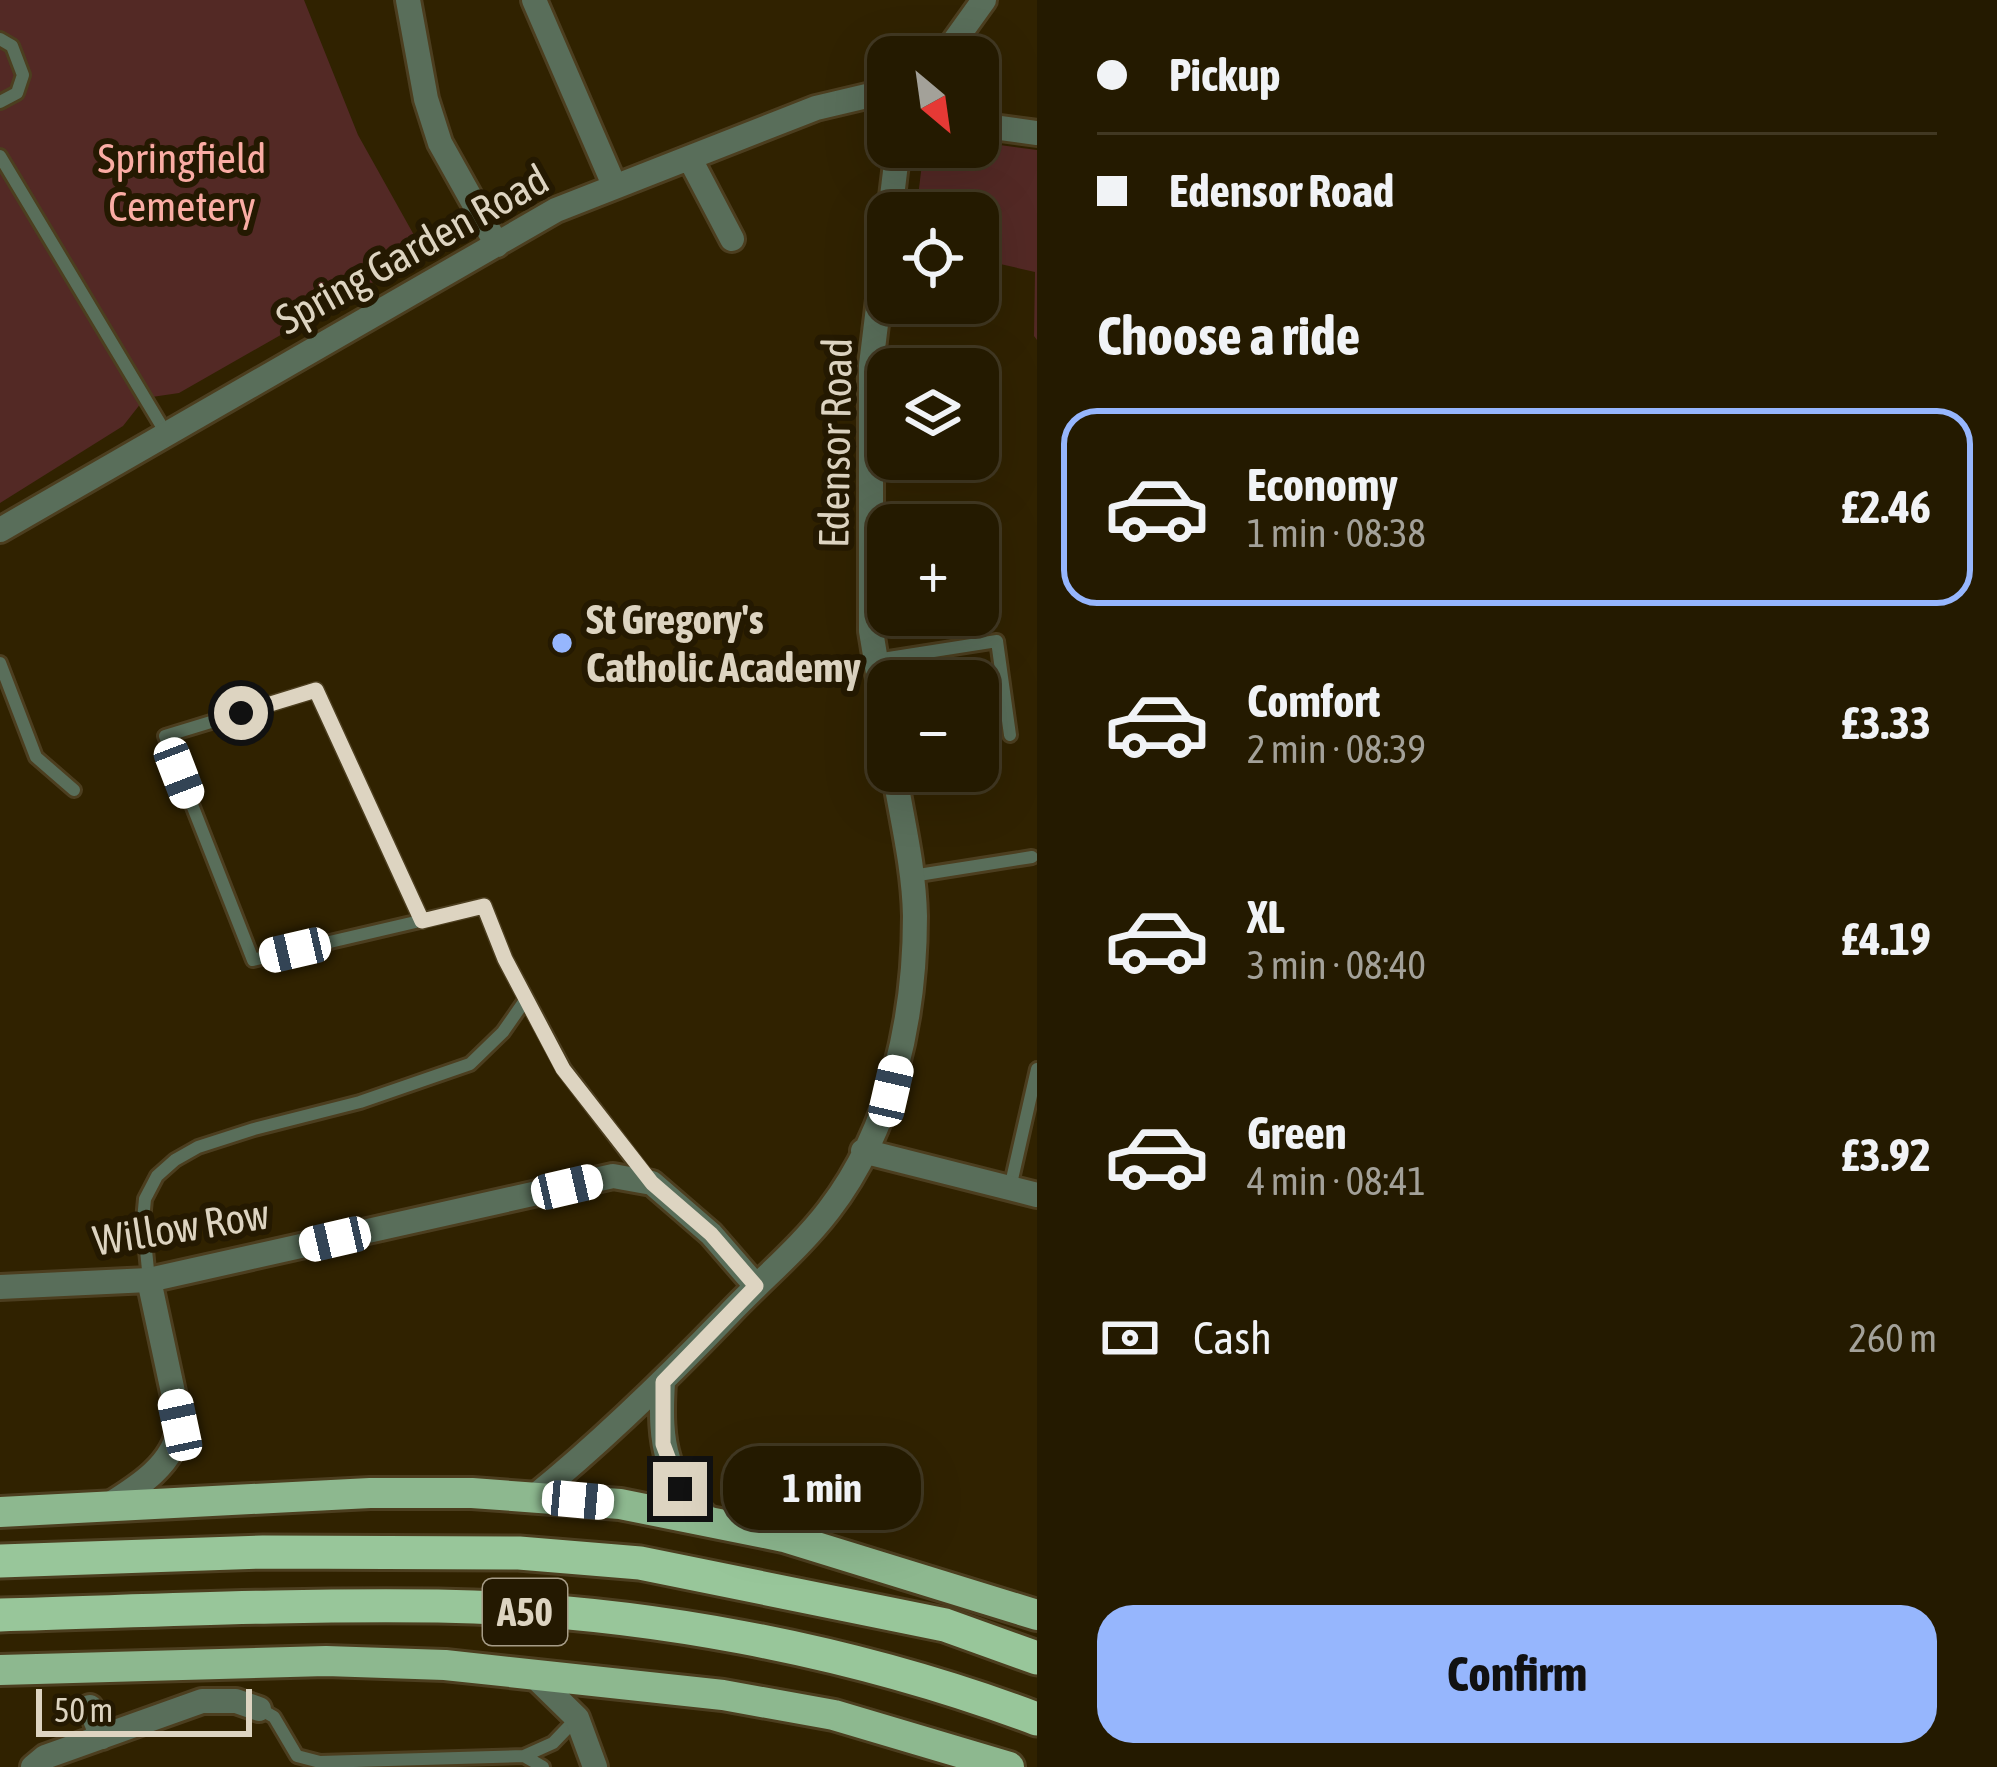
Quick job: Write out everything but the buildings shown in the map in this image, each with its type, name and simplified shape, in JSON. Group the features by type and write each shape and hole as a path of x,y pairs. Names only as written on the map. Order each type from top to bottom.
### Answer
{"highway":[{"name":"A50","path":"0,1561 263,1552 519,1553 640,1563 945,1625 1037,1658"},
{"name":"A50","path":"0,1615 442,1606 633,1622 795,1645 965,1692 1037,1719"}],"main road":[{"path":"0,1512 370,1493 535,1496 620,1504 784,1537 1037,1615"},
{"name":"A50","path":"0,1670 326,1661 446,1666 723,1695 834,1715 1009,1767"}],"street":[{"path":"408,0 426,99 440,143 496,245"},
{"path":"534,0 614,185"},
{"path":"958,36 984,0"},
{"name":"Spring Garden Road","path":"0,530 556,210 816,108 867,97"},
{"path":"999,128 1037,133"},
{"path":"690,160 732,239"},
{"name":"Edensor Road","path":"872,480 871,631 876,660"},
{"path":"535,1496 663,1382 831,1208 863,1151 891,1091 908,1018 915,918 898,792"},
{"path":"863,1151 1037,1195"},
{"name":"Willow Row","path":"0,1287 149,1280 614,1176 652,1183"},
{"path":"652,1183 711,1234 756,1286"},
{"path":"106,1506 140,1485 178,1441 180,1425 149,1280"},
{"path":"663,1382 660,1418 669,1467 680,1489 713,1523"},
{"path":"533,1675 577,1718 595,1767"},
{"path":"33,1767 45,1756 202,1701 236,1701 259,1708"},
{"path":"90,1706 102,1737"}],"lane":[{"path":"0,39 12,46 23,75 17,94 0,102"},
{"path":"0,156 167,434"},
{"path":"876,660 997,641 1010,735"},
{"path":"0,663 36,757 74,790"},
{"path":"422,921 316,690 165,736 253,960 422,921 484,906 563,1069 652,1183"},
{"path":"912,876 1032,857"},
{"path":"149,1280 145,1199 157,1176 175,1160 198,1147 360,1102 470,1064 502,1033 526,998"},
{"path":"1010,1188 1037,1069"},
{"path":"259,1708 274,1717 297,1756 320,1762 524,1756 553,1743 577,1718"},
{"path":"524,1756 543,1767"}],"green space":[{"name":"Springfield Cemetery","path":"0,0 304,0 358,135 424,253 179,393 145,398 123,426 0,503"},
{"path":"999,145 1037,150 1037,340 1035,272 999,264 999,192 919,192 921,168 999,168"}],"place":[{"name":"St Gregory's Catholic Academy","path":"562,643"}],"route":[{"path":"241,713 316,690 422,921 484,906 505,959 563,1069 652,1183 711,1234 756,1286 663,1382 663,1444 680,1489"}]}
